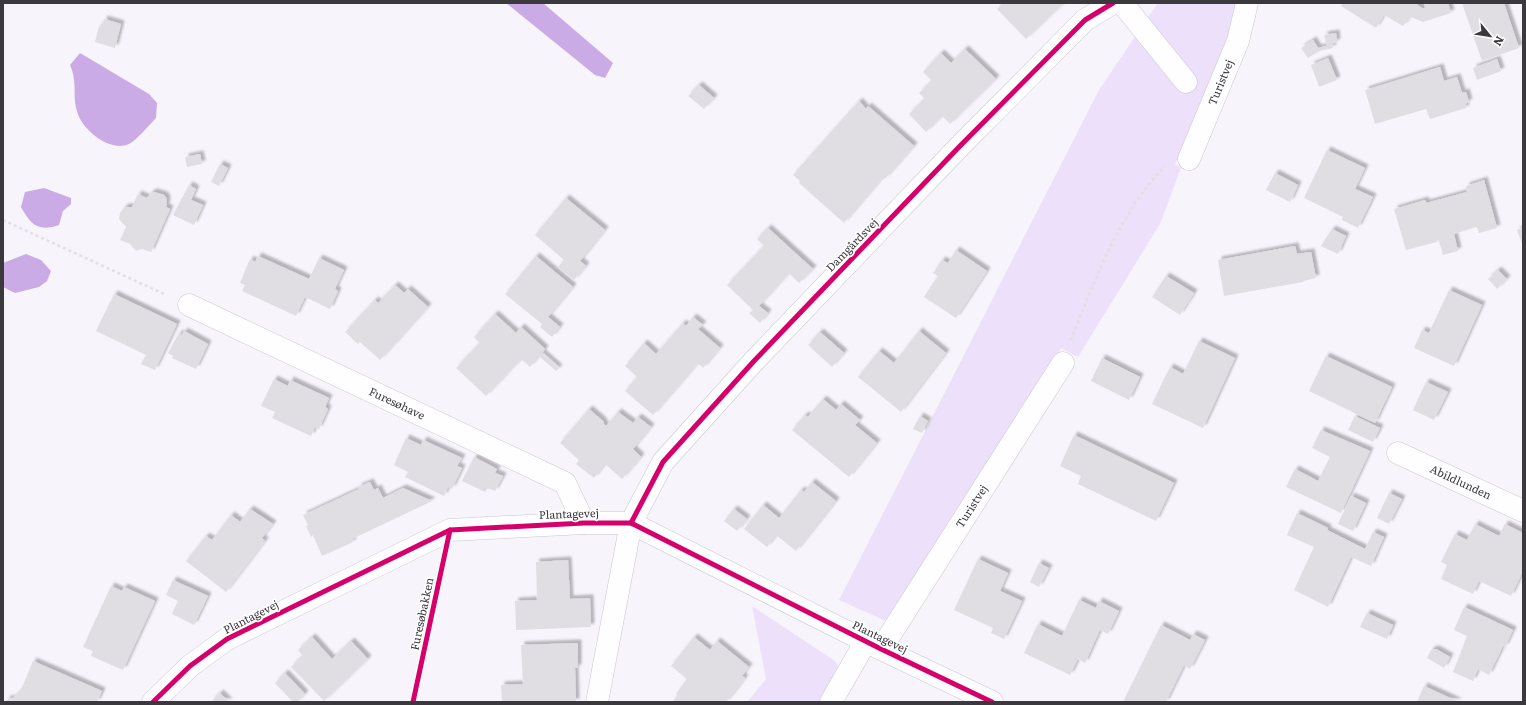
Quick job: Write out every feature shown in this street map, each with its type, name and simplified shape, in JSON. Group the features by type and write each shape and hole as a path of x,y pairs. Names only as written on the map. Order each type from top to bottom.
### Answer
{"street":[{"name":"Damgårdsvej","path":"631,523 663,462 754,361 959,147 1085,20 1113,3"},
{"path":"1122,3 1186,82"},
{"name":"Turistvej","path":"1180,160 1238,41 1247,3"},
{"name":"Furesøhave","path":"189,305 565,483 584,523"},
{"name":"Turistvej","path":"831,702 873,645 1062,363"},
{"name":"Abildlunden","path":"1398,453 1523,511"},
{"name":"Plantagevej","path":"153,702 190,666 227,639 450,530 584,523 631,523 873,645 992,702"},
{"path":"597,702 631,523"}],"path":[{"path":"1062,363 1087,300 1127,214 1155,176 1180,160"},
{"path":"3,220 189,305"}],"shaded area":[{"path":"506,3 543,3 613,63 605,78 595,75"},
{"path":"1240,3 1210,94 1175,164 1181,168 1160,224 1078,357 1061,348 1050,370 888,622 839,600 1099,90 1157,4"},
{"path":"80,53 149,94 157,103 156,118 129,144 121,146 113,145 97,138 84,125 80,118 76,105 74,77 70,65"},
{"path":"44,188 71,198 71,204 63,211 59,225 46,228 40,227 32,222 21,207 25,192"},
{"path":"26,254 41,260 51,271 47,281 39,287 15,293 3,287 3,263"},
{"path":"752,606 835,661 838,665 836,675 820,702 747,702 766,679"}],"building":[{"path":"1003,3 1064,3 1026,39 997,9"},
{"path":"1343,3 1419,3 1417,5 1425,8 1424,3 1448,3 1451,13 1423,22 1411,17 1403,26 1384,15 1376,28 1341,6"},
{"path":"1462,3 1504,3 1519,48 1482,61"},
{"path":"104,19 121,24 115,48 95,42 99,26 102,27"},
{"path":"1336,33 1337,42 1332,44 1333,48 1319,51 1308,58 1301,48 1313,40 1318,48 1327,46 1324,35"},
{"path":"965,49 996,79 950,124 942,116 926,132 909,114 925,99 919,93 932,81 923,72 941,53 951,63"},
{"path":"1328,58 1337,80 1319,87 1311,65"},
{"path":"1497,59 1501,71 1477,80 1473,68"},
{"path":"1440,67 1444,81 1457,77 1462,93 1466,92 1469,102 1465,104 1466,108 1430,119 1426,109 1375,124 1365,90"},
{"path":"699,85 714,98 704,109 688,96"},
{"path":"859,101 866,109 868,106 914,146 885,179 883,177 844,223 799,183 800,181 793,175"},
{"path":"1327,150 1365,168 1355,189 1373,197 1358,228 1342,220 1343,217 1304,198"},
{"path":"200,154 202,164 187,167 185,157"},
{"path":"220,164 228,168 219,186 211,182"},
{"path":"1275,173 1298,185 1290,202 1266,190"},
{"path":"1484,180 1497,228 1479,233 1477,227 1454,234 1458,251 1443,255 1438,238 1436,239 1437,242 1406,250 1394,209 1425,200 1426,203 1467,192 1466,186"},
{"path":"189,185 196,189 191,200 203,205 194,225 173,215"},
{"path":"154,192 164,195 167,199 166,207 170,209 151,252 142,249 136,251 130,244 120,240 126,227 119,219 120,213 125,207 132,207 138,194 147,198"},
{"path":"566,198 605,230 580,261 586,266 574,280 558,267 564,260 535,235"},
{"path":"768,228 813,269 799,283 789,273 759,306 768,313 760,323 749,313 753,310 727,285 764,246 757,239"},
{"path":"1523,228 1523,246 1517,230"},
{"path":"1332,229 1346,236 1338,254 1321,246"},
{"path":"1295,246 1297,254 1311,252 1316,278 1303,282 1224,296 1218,260"},
{"path":"956,250 987,271 956,318 924,297 938,276 933,273 942,260 948,263"},
{"path":"258,256 309,279 319,258 344,270 335,289 338,291 330,309 305,297 296,316 242,291 245,285 240,283 250,259 255,262"},
{"path":"536,256 573,287 548,317 560,327 552,337 540,327 542,324 505,294"},
{"path":"1498,270 1507,279 1497,289 1488,279"},
{"path":"1166,276 1194,293 1180,315 1152,297"},
{"path":"395,285 404,293 408,289 428,307 380,360 360,342 358,344 345,332 375,300 378,303"},
{"path":"1449,290 1482,305 1454,366 1414,348 1422,330 1429,333"},
{"path":"114,294 177,324 155,370 141,364 146,355 96,331"},
{"path":"495,314 516,333 521,327 545,349 542,353 559,368 556,371 539,356 530,367 521,359 486,396 456,368 480,343 474,337"},
{"path":"693,317 703,325 698,329 720,348 703,368 698,363 653,415 625,391 637,377 625,366 644,343 656,354 683,323 686,326"},
{"path":"184,331 208,344 196,369 172,358 173,356 168,353 179,333 182,335"},
{"path":"919,331 946,353 901,412 858,377 879,351 894,363"},
{"path":"820,332 844,353 832,367 808,345"},
{"path":"1199,341 1235,358 1203,428 1152,404 1170,367 1183,374"},
{"path":"1326,356 1392,387 1375,423 1309,391"},
{"path":"1102,358 1140,377 1129,400 1091,381"},
{"path":"274,379 288,386 290,380 329,398 325,407 328,409 319,429 315,427 311,436 272,418 275,412 261,406"},
{"path":"1426,382 1448,392 1434,420 1413,410"},
{"path":"823,399 836,410 841,404 860,420 855,425 877,443 849,477 792,430 805,415 808,417"},
{"path":"589,409 604,422 603,423 606,426 618,412 633,423 638,417 651,427 633,449 641,457 622,479 605,464 594,478 576,464 579,460 560,443"},
{"path":"920,416 928,421 922,433 913,429"},
{"path":"1355,416 1380,428 1373,442 1348,430"},
{"path":"1321,430 1370,451 1341,513 1286,487 1295,469 1318,481 1330,457 1312,448"},
{"path":"1074,435 1174,483 1156,521 1078,484 1081,476 1060,466"},
{"path":"406,438 421,445 423,440 462,458 457,466 462,468 452,489 448,487 444,496 405,477 408,472 394,465"},
{"path":"474,457 497,469 495,473 503,476 495,491 488,488 485,492 462,481"},
{"path":"370,482 374,490 378,488 383,498 403,488 432,501 352,539 353,542 322,556 313,535 311,537 306,526 308,525 303,515 359,489 358,487"},
{"path":"812,482 836,501 796,551 776,535 767,547 744,529 763,505 779,518 801,490 804,492"},
{"path":"1389,493 1402,499 1389,524 1377,518"},
{"path":"1351,496 1366,503 1353,531 1338,524"},
{"path":"250,509 273,524 262,538 265,541 226,592 186,561 206,536 212,540 231,515 240,522"},
{"path":"734,509 747,519 737,531 724,521"},
{"path":"1297,513 1328,528 1327,530 1365,549 1373,532 1384,537 1371,566 1351,557 1328,607 1294,590 1314,547 1287,535"},
{"path":"1475,524 1499,536 1505,524 1523,533 1523,571 1511,596 1479,581 1473,594 1441,579 1447,565 1441,562 1455,534 1467,540"},
{"path":"978,559 1008,573 1000,591 1022,601 1004,639 991,633 993,628 954,610"},
{"path":"568,560 570,599 590,598 591,627 516,630 515,601 537,600 536,562"},
{"path":"1039,563 1049,568 1039,587 1030,582"},
{"path":"173,580 208,596 194,625 172,614 178,601 166,595"},
{"path":"111,586 122,591 124,587 155,601 123,670 91,656 93,651 83,647"},
{"path":"1079,600 1096,608 1099,601 1119,611 1108,634 1100,630 1085,663 1078,659 1070,675 1024,653 1038,624 1062,636"},
{"path":"1464,607 1513,630 1505,647 1503,646 1489,675 1478,669 1473,681 1453,672 1467,636 1454,630"},
{"path":"1367,613 1393,625 1387,639 1360,627"},
{"path":"1161,625 1190,640 1193,634 1205,640 1190,669 1184,665 1166,702 1123,702"},
{"path":"312,637 332,659 351,641 368,659 324,701 291,667 303,656 298,650"},
{"path":"694,637 710,650 717,641 749,667 742,676 745,678 726,702 672,702 678,695 676,694 687,679 671,666"},
{"path":"578,643 578,668 575,668 576,702 502,702 501,685 523,684 521,645"},
{"path":"1436,649 1450,657 1444,668 1427,658 1431,650"},
{"path":"33,661 102,691 97,702 5,702 9,698 11,700 21,690"},
{"path":"285,673 305,694 297,702 293,702 275,683"},
{"path":"1424,686 1459,702 1417,702"},
{"path":"220,693 229,702 211,702"}],"cycle path":[{"path":"631,523 663,462 754,361 959,147 1085,20 1113,3"},
{"path":"153,702 190,666 227,639 450,530 584,523 631,523 881,649 992,702"},
{"name":"Furesøbakken","path":"413,702 450,530"}]}
